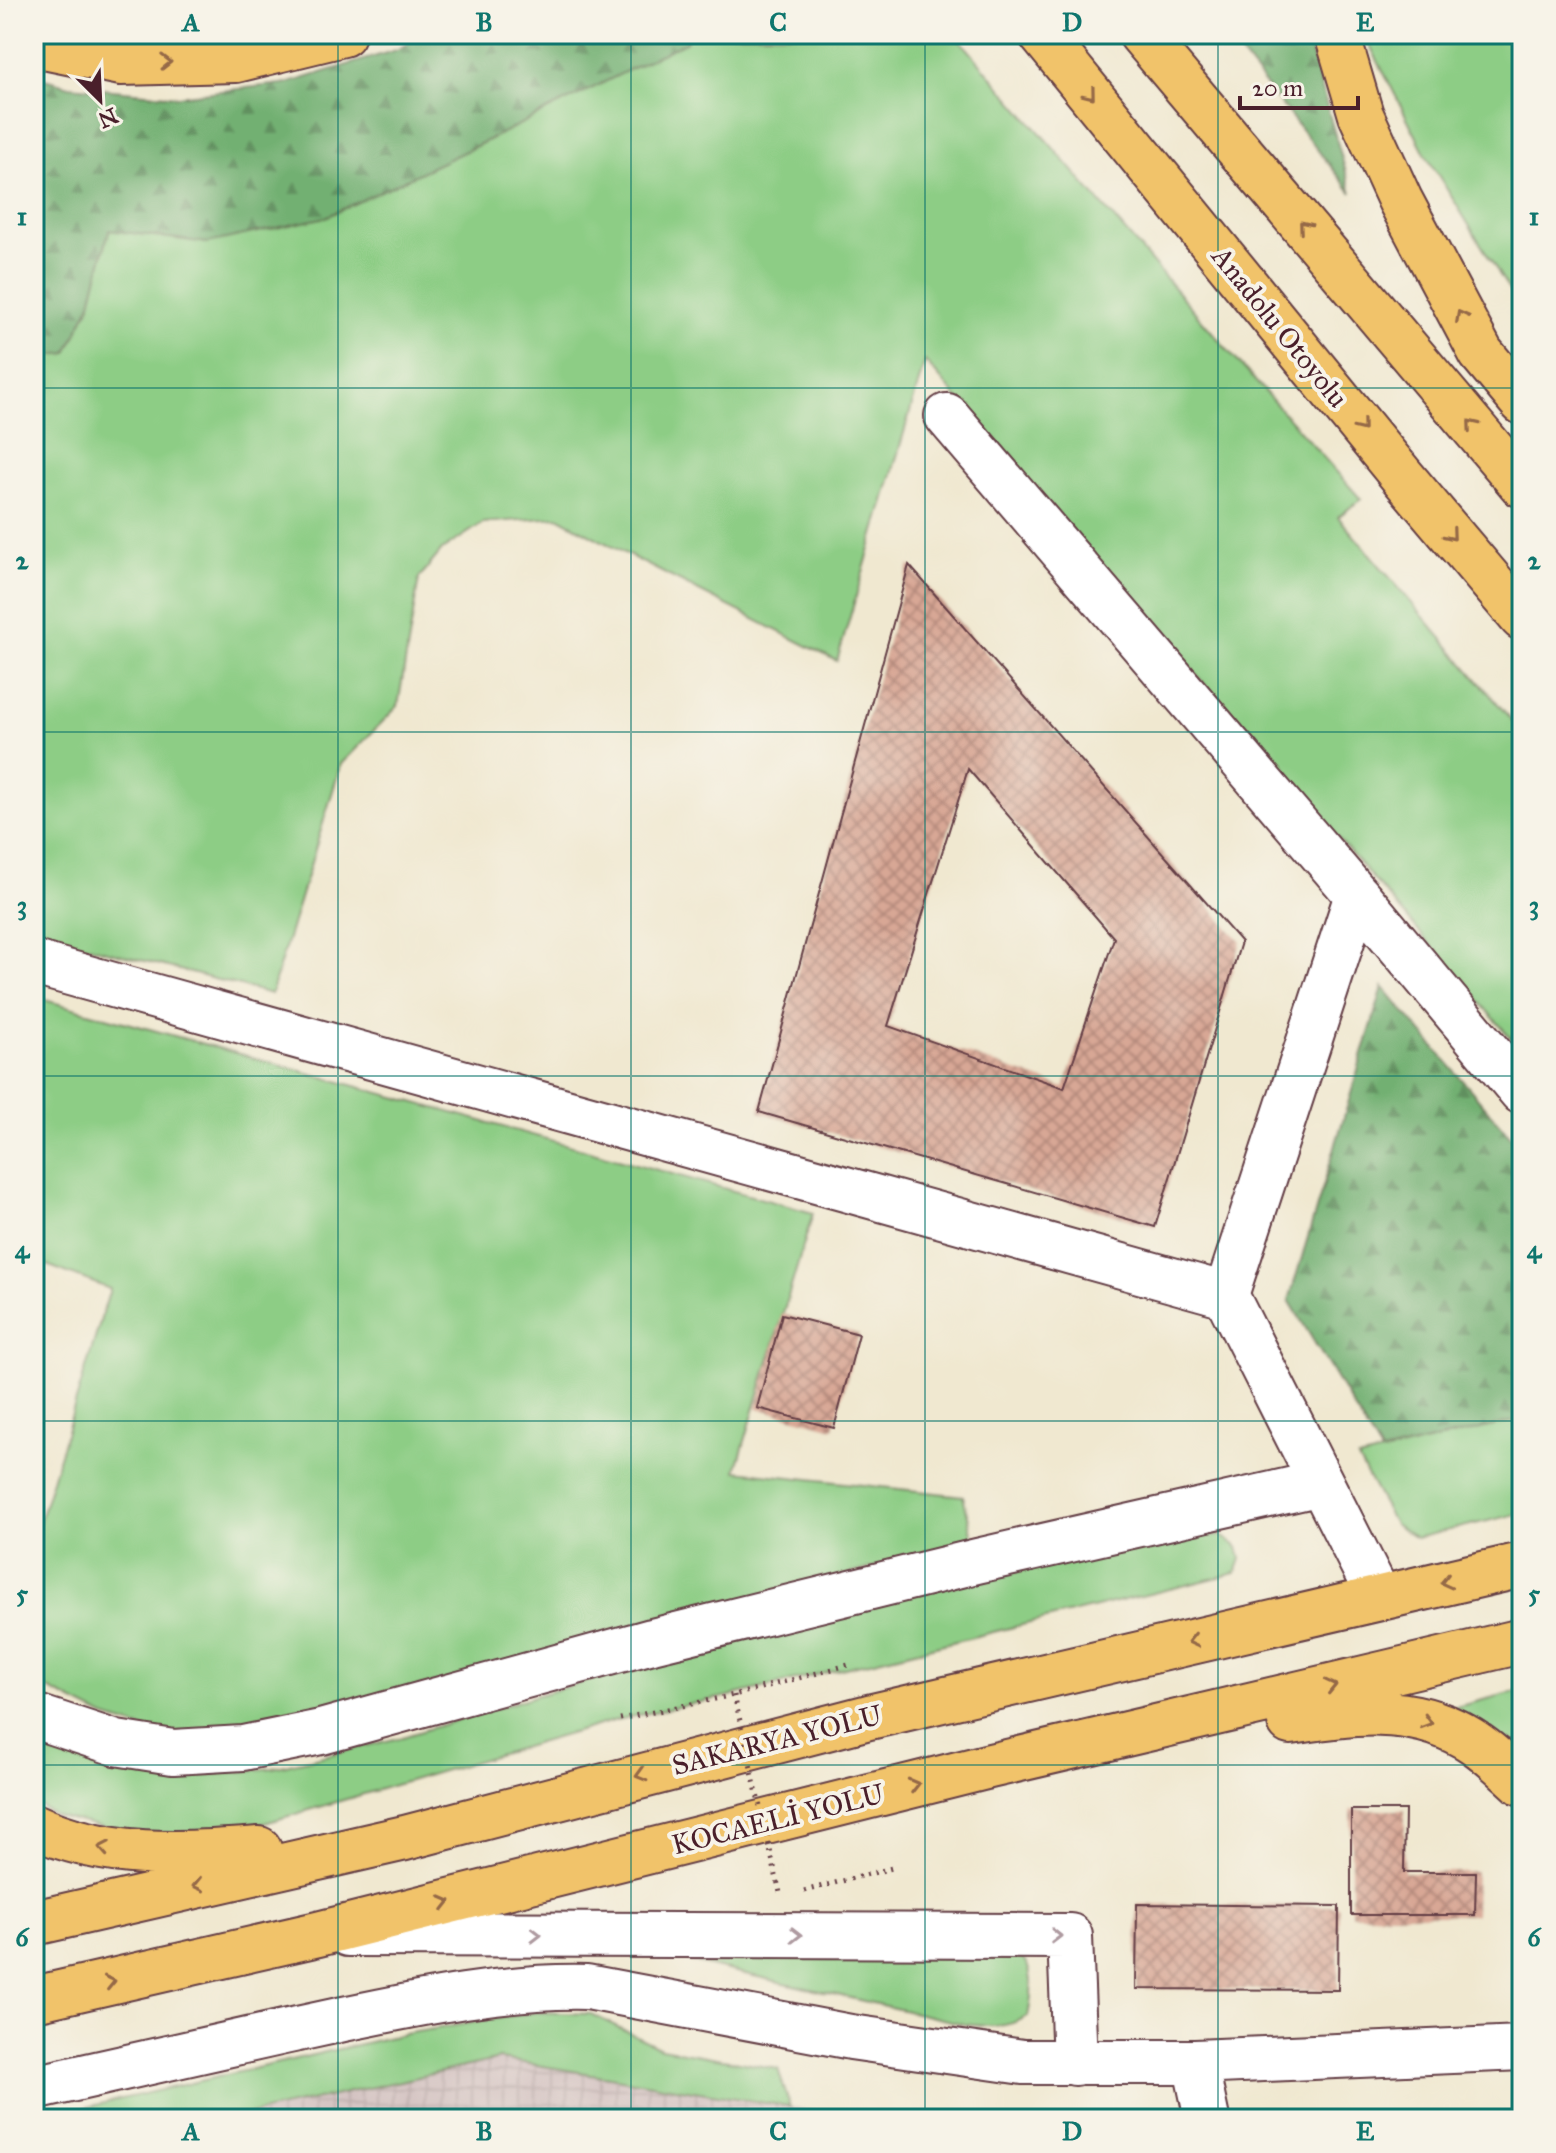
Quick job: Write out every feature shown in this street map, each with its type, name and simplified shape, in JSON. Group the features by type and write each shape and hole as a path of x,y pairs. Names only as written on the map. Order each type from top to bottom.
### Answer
{"highway":[{"path":"34,45 121,63 236,60 343,34"},
{"name":"Anadolu Otoyolu","path":"1041,34 1401,475 1522,618"},
{"path":"1141,34 1522,485"},
{"path":"1337,34 1361,115 1400,200 1481,353 1522,402"},
{"name":"SAKARYA YOLU","path":"34,1923 405,1838 869,1717 1522,1565"},
{"name":"KOCAELİ YOLU","path":"34,1999 318,1934 990,1766 1522,1641"},
{"path":"990,1766 1352,1713 1391,1712 1430,1721 1465,1736 1522,1783"},
{"path":"34,1826 62,1839 106,1850 155,1853 213,1853 405,1838"}],"street":[{"path":"947,416 1522,1092"},
{"path":"1357,895 1226,1295 1379,1597"},
{"path":"34,963 1226,1295"},
{"path":"34,1716 116,1743 173,1752 243,1748 321,1732 652,1641 977,1561 1321,1483"},
{"path":"318,1934 1070,1936 1075,2063"},
{"path":"34,2088 389,2010 553,1986 587,1987 851,2037 1023,2062 1195,2062 1522,2048"},
{"path":"1195,2062 1207,2119"}],"path":[{"path":"620,1719 734,1695 848,1665"},
{"path":"734,1695 781,1897 892,1868"}],"shaded area":[{"path":"500,2059 865,2119 227,2119"}],"green space":[{"path":"424,34 686,34 687,41 326,217 208,243 109,230 91,303 67,353 34,357 34,76 70,86 178,96 289,83 396,50"},
{"path":"686,34 955,34 1231,354 1361,499 1338,517 1522,732 1522,1051 925,361 837,661 558,517 483,523 442,550 419,578 398,706 341,764 271,994 34,932 34,357 67,353 91,303 109,230 208,243 476,146 687,41"},
{"path":"1225,34 1306,34 1352,193"},
{"path":"1364,34 1522,34 1522,311 1427,157"},
{"path":"1383,987 1522,1150 1522,1419 1381,1453 1289,1300"},
{"path":"34,997 813,1213 736,1471 963,1496 974,1541 448,1680 210,1732 163,1735 104,1717 46,1688 34,1680 34,1539 110,1289 34,1260"},
{"path":"1522,1419 1522,1513 1416,1538 1394,1524 1358,1459"},
{"path":"1220,1535 1238,1547 1241,1559 1236,1573 734,1695 620,1719 265,1823 187,1837 118,1831 57,1816 34,1802 34,1739 132,1768 205,1775 273,1768 399,1738 538,1695 856,1606 1179,1537"},
{"path":"1522,1690 1522,1755 1448,1709"},
{"path":"1011,1954 1025,1962 1029,1970 1031,1999 1028,2016 1005,2025 989,2026 964,2024 688,1961"},
{"path":"536,2012 591,2014 661,2048 778,2069 790,2107 500,2059 227,2119 35,2119 404,2034"}],"building":[{"path":"909,565 1241,942 1155,1227 759,1112","holes":["968,769 1114,938 1064,1088 888,1026"]},
{"path":"782,1314 859,1334 834,1428 757,1408"},
{"path":"1351,1810 1405,1810 1404,1872 1476,1872 1475,1915 1351,1915"},
{"path":"1137,1904 1339,1906 1338,1990 1136,1989"}]}
